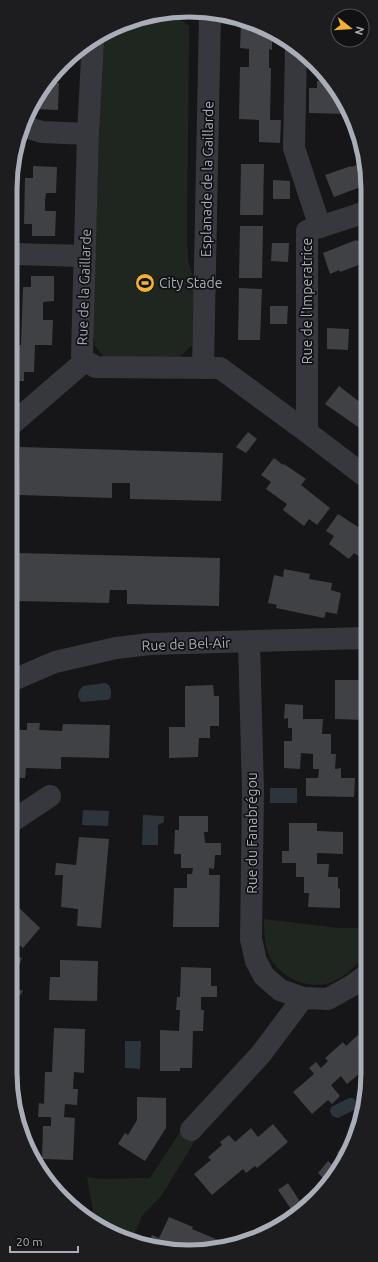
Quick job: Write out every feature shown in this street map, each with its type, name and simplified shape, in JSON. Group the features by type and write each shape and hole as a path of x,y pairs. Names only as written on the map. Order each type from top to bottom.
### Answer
{"street":[{"name":"Esplanade de la Gaillarde","path":"203,368 210,18"},
{"name":"Rue de la Gaillarde","path":"93,46 88,134 86,256 82,355 85,362 96,367 220,368 361,473"},
{"path":"296,55 294,148 320,227"},
{"path":"28,128 42,132 88,134"},
{"name":"Rue de l'Imperatrice","path":"307,432 307,231 361,214"},
{"path":"17,254 86,256"},
{"path":"17,420 85,362"},
{"name":"Rue de Bel-Air","path":"17,679 55,662 116,648 150,644 361,638"},
{"name":"Rue du Fanabrégou","path":"249,642 253,791 251,939 256,961 264,976 280,990 303,998 328,998 353,985 361,979"},
{"path":"17,818 50,796"},
{"path":"190,1130 261,1054 303,998"}],"shaded area":[{"path":"167,18 179,18 189,26 187,236 188,260 195,283 192,345 180,357 106,359 95,346 93,334 102,41 123,30 144,23"},
{"path":"105,683 109,685 110,688 110,699 81,702 78,694 83,686"},
{"path":"270,788 297,788 297,803 270,803"},
{"path":"83,810 109,811 108,826 82,825"},
{"path":"143,815 164,816 164,822 158,825 158,845 142,845"},
{"path":"264,919 339,928 361,928 361,960 338,979 329,983 311,985 302,983 285,974 272,961 267,951 264,935"},
{"path":"125,1041 141,1041 140,1069 125,1068"},
{"path":"349,1098 353,1098 357,1102 356,1109 338,1118 332,1116 330,1111 331,1107"},
{"path":"182,1129 196,1139 162,1195 142,1216 134,1236 94,1217 87,1177 101,1179 150,1178"}],"building":[{"path":"241,25 272,38 272,50 269,49 269,68 271,68 270,120 281,120 280,143 259,142 259,120 239,119 240,67 249,67 249,49 240,48"},
{"path":"317,81 322,81 325,84 332,93 343,114 309,113 309,88 317,88"},
{"path":"54,83 59,83 58,110 37,109"},
{"path":"241,164 264,164 263,215 240,215"},
{"path":"360,164 361,187 334,197 325,175"},
{"path":"33,166 57,167 56,193 46,193 45,201 45,211 56,211 55,236 32,236 32,224 24,224 25,178 33,178"},
{"path":"273,180 290,181 290,199 273,199"},
{"path":"240,226 263,226 262,278 239,278"},
{"path":"356,240 361,240 361,264 330,274 323,253"},
{"path":"272,243 289,243 288,262 271,261"},
{"path":"31,276 54,276 54,301 43,302 43,320 53,320 52,345 35,345 34,372 24,372 24,381 17,381 17,345 21,345 23,287 31,287"},
{"path":"239,288 262,289 260,340 238,340"},
{"path":"270,306 288,306 287,324 270,324"},
{"path":"327,328 349,329 348,350 327,349"},
{"path":"339,386 361,403 361,429 325,404"},
{"path":"248,432 257,439 246,453 236,447"},
{"path":"20,447 223,453 221,501 130,499 130,483 112,483 112,498 19,495"},
{"path":"274,458 306,479 301,485 330,508 317,525 309,519 304,526 283,510 287,504 266,489 271,482 261,475"},
{"path":"338,514 361,529 361,558 354,553 349,559 329,544 334,536 326,531"},
{"path":"17,553 220,558 219,606 127,604 127,590 110,590 109,603 17,601"},
{"path":"284,569 310,574 309,579 332,583 331,590 341,593 337,614 326,612 324,618 276,608 277,605 268,603 274,575 283,577"},
{"path":"335,680 361,680 361,720 335,719"},
{"path":"213,685 214,696 219,696 219,726 210,726 210,738 199,738 198,757 169,758 169,727 185,727 185,686"},
{"path":"285,704 303,705 303,719 323,719 322,734 331,734 331,754 336,754 335,769 341,768 341,778 355,778 354,797 306,796 306,778 318,778 319,769 313,769 313,754 301,753 300,769 284,768 284,741 292,741 292,728 288,728 288,718 284,719"},
{"path":"27,723 40,723 39,730 62,731 63,724 110,725 109,758 61,757 61,769 26,768 25,778 17,778 17,730 27,730"},
{"path":"179,816 208,816 208,832 204,832 205,843 221,843 221,855 215,855 214,869 209,868 209,875 220,875 219,927 173,927 174,888 187,888 187,874 192,874 193,868 181,868 181,854 174,854 175,830 179,830"},
{"path":"289,823 317,823 317,831 343,832 343,854 317,853 317,864 329,864 328,877 338,877 338,888 340,889 340,908 308,907 309,893 304,893 304,877 296,877 296,863 282,863 282,851 289,851"},
{"path":"79,837 109,839 101,928 77,926 78,909 61,907 63,875 55,875 56,863 76,865"},
{"path":"17,906 40,928 23,948 17,943"},
{"path":"17,956 22,958 17,971"},
{"path":"60,960 98,961 97,1001 49,1000 50,977 60,977"},
{"path":"181,967 211,968 211,986 217,986 217,997 201,997 201,1010 204,1010 203,1031 193,1031 192,1068 180,1068 180,1071 160,1071 160,1030 179,1031 180,1010 176,1010 177,997 180,997"},
{"path":"17,988 23,991 19,997 17,996"},
{"path":"54,1028 85,1029 84,1073 74,1072 73,1089 78,1089 77,1105 65,1104 64,1117 75,1118 73,1160 42,1159 43,1126 51,1126 51,1117 38,1117 39,1103 44,1104 45,1072 52,1072"},
{"path":"358,1035 361,1038 361,1072 347,1084 341,1076 331,1085 340,1096 332,1104 328,1100 312,1114 293,1092 314,1074 309,1068 316,1062 321,1068 328,1061 325,1058 343,1042 346,1046"},
{"path":"137,1097 166,1098 166,1128 145,1161 118,1144 125,1133 128,1135 137,1120"},
{"path":"273,1124 288,1142 257,1168 255,1166 246,1173 243,1169 212,1195 194,1174 211,1160 208,1157 222,1145 220,1142 229,1135 235,1142 251,1128 258,1137"},
{"path":"347,1140 340,1156 337,1153"},
{"path":"328,1161 334,1166 324,1179 318,1173"},
{"path":"288,1183 301,1203 284,1216 283,1214 291,1209 278,1190"},
{"path":"169,1217 193,1227 192,1229 223,1242 200,1245 178,1245 150,1241 152,1235 159,1238"}],"place":[{"name":"City Stade","path":"145,283"}]}
